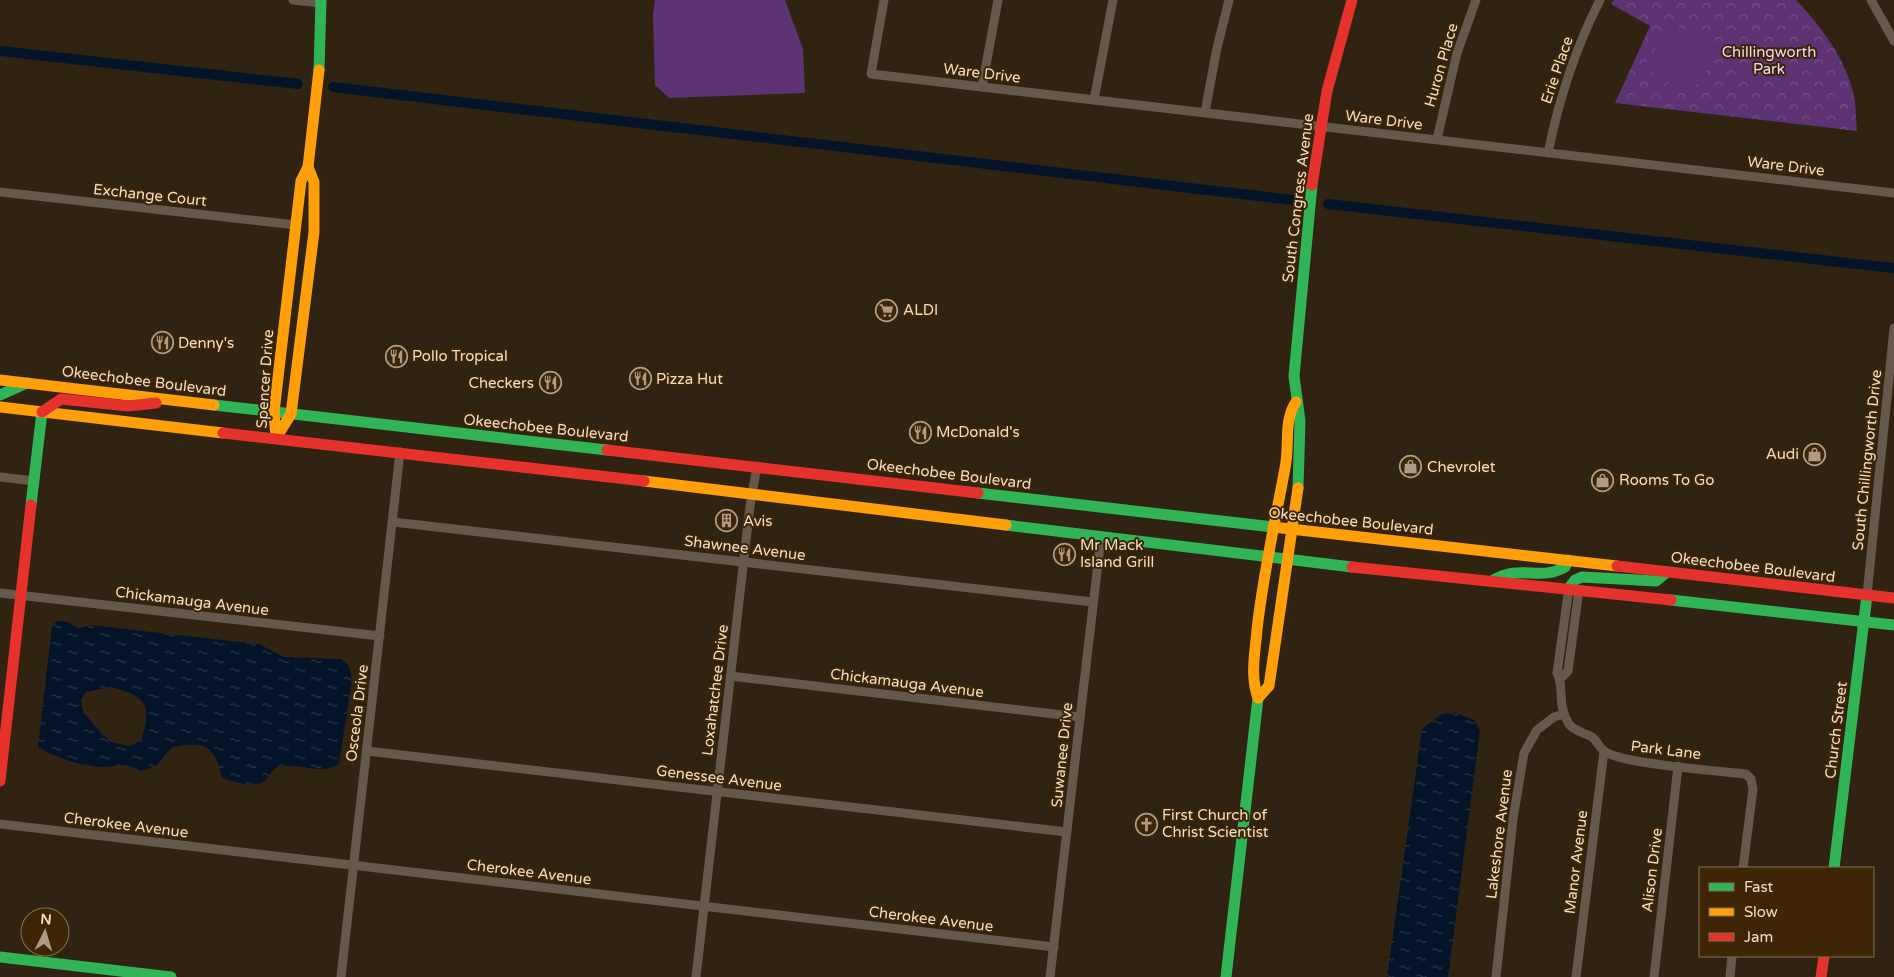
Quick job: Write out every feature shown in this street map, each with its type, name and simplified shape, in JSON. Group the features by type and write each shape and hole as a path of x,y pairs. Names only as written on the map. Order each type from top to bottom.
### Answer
{"main road":[{"name":"South Congress Avenue","path":"1258,698 1268,686 1298,494 1300,420 1296,402 1295,366 1310,209 1321,126 1337,48 1352,0"},
{"name":"Spencer Drive","path":"276,438 274,412 289,283 301,181 308,167 320,62 321,2"},
{"name":"Spencer Drive","path":"276,438 290,414 314,232 314,182 308,167"},
{"path":"289,283 295,297 305,306"},
{"name":"Okeechobee Boulevard","path":"0,380 1894,598"},
{"path":"0,395 27,383"},
{"path":"0,781 4,709 21,595 42,412 61,399 128,406 176,400"},
{"name":"South Congress Avenue","path":"1258,698 1253,683 1253,670 1266,558 1286,466 1289,412 1296,402"},
{"path":"0,407 752,492 1288,561 1574,589 1894,625"},
{"path":"1492,581 1509,572 1556,573 1565,568 1568,560"},
{"path":"1574,589 1575,580 1582,577 1656,581 1667,572"},
{"name":"Church Street","path":"1834,867 1867,595"},
{"path":"1226,977 1258,698"},
{"path":"0,957 171,977"},
{"path":"1821,977 1824,957"}],"street":[{"path":"293,0 321,2"},
{"name":"Ware Drive","path":"884,0 871,74 1894,193"},
{"path":"982,87 998,0"},
{"path":"1094,100 1113,0"},
{"path":"1205,112 1217,48 1229,0"},
{"name":"Huron Place","path":"1437,140 1454,62 1476,0"},
{"name":"Erie Place","path":"1548,152 1565,82 1576,52 1600,0"},
{"path":"1871,0 1894,41"},
{"name":"Exchange Court","path":"0,192 296,225"},
{"name":"South Chillingworth Drive","path":"1867,595 1894,328"},
{"name":"Osceola Drive","path":"341,977 400,452"},
{"name":"Loxahatchee Drive","path":"696,977 743,562 757,466"},
{"path":"0,477 34,480"},
{"name":"Shawnee Avenue","path":"393,522 1093,602"},
{"name":"Suwanee Drive","path":"1050,977 1101,537"},
{"path":"1564,714 1560,702 1560,679 1557,673 1574,589"},
{"name":"Chickamauga Avenue","path":"0,593 380,636"},
{"name":"Chickamauga Avenue","path":"730,676 1080,717"},
{"name":"Park Lane","path":"1564,714 1574,729 1591,736 1604,751 1630,760 1746,774 1751,779 1753,789 1743,867"},
{"name":"Lakeshore Avenue","path":"1496,977 1513,819 1524,754 1538,730 1554,718 1564,714"},
{"name":"Genessee Avenue","path":"367,751 1067,832"},
{"name":"Manor Avenue","path":"1576,977 1604,751"},
{"name":"Alison Drive","path":"1654,977 1678,766"},
{"name":"Cherokee Avenue","path":"0,824 1054,947"},
{"path":"1730,977 1732,957"}],"green space":[{"path":"655,0 785,0 803,49 805,93 669,98 655,85 653,15"},
{"name":"Chillingworth Park","path":"1614,0 1796,0 1823,32 1839,56 1854,96 1857,131 1615,103 1650,26 1611,4"},
{"path":"1672,23 1718,52 1689,96 1644,67"}],"water":[{"path":"57,621 67,622 79,628 90,625 259,644 284,657 342,659 349,666 352,680 339,764 326,769 283,766 276,768 263,782 248,784 231,781 222,777 219,766 211,751 200,745 172,747 156,766 141,771 119,765 95,767 53,755 38,747 52,626","holes":["111,687 123,690 139,698 146,710 145,728 141,740 130,746 111,742 99,731 83,711 81,700 86,692"]},
{"path":"1455,712 1475,721 1480,731 1448,977 1387,977 1422,729 1442,714"}],"waterway":[{"path":"0,51 298,84"},
{"path":"333,87 1292,200"},
{"path":"1328,204 1892,268"}],"traffic: fast":[{"path":"319,70 321,0"},
{"path":"1298,488 1300,421 1294,376 1312,185"},
{"path":"0,395 27,383"},
{"path":"214,405 607,450"},
{"path":"31,505 42,412"},
{"path":"978,493 1273,527"},
{"path":"1006,525 1352,567"},
{"path":"1492,581 1512,573 1547,573 1556,571 1565,567 1568,560"},
{"path":"1569,588 1575,580 1582,577 1656,581 1667,572"},
{"path":"1834,867 1867,595"},
{"path":"1671,600 1894,625"},
{"path":"1226,977 1258,698"},
{"path":"0,957 171,977"}],"traffic: slow":[{"path":"276,438 274,412 301,181 308,167 319,70"},
{"path":"276,438 291,414 314,232 314,182 308,167"},
{"path":"0,380 214,405"},
{"path":"1258,698 1254,681 1254,664 1260,609 1286,460 1288,425 1296,402"},
{"path":"0,407 223,433"},
{"path":"644,481 1006,525"},
{"path":"1258,698 1269,686 1298,488"},
{"path":"1273,527 1617,566"}],"traffic: jam":[{"path":"1312,185 1327,91 1352,0"},
{"path":"42,412 61,399 128,406 156,403"},
{"path":"223,433 644,481"},
{"path":"607,450 978,493"},
{"path":"0,781 31,505"},
{"path":"1617,566 1894,598"},
{"path":"1352,567 1671,600"},
{"path":"1821,977 1824,957"}],"place":[{"name":"ALDI","path":"887,310"},
{"name":"Denny's","path":"162,343"},
{"name":"Pollo Tropical","path":"396,356"},
{"name":"Pizza Hut","path":"640,379"},
{"name":"Checkers","path":"550,383"},
{"name":"McDonald's","path":"920,432"},
{"name":"Audi","path":"1815,454"},
{"name":"Chevrolet","path":"1411,467"},
{"name":"Rooms To Go","path":"1603,480"},
{"name":"Avis","path":"727,521"},
{"name":"Mr Mack Island Grill","path":"1064,554"},
{"name":"First Church of Christ Scientist","path":"1146,824"}]}
